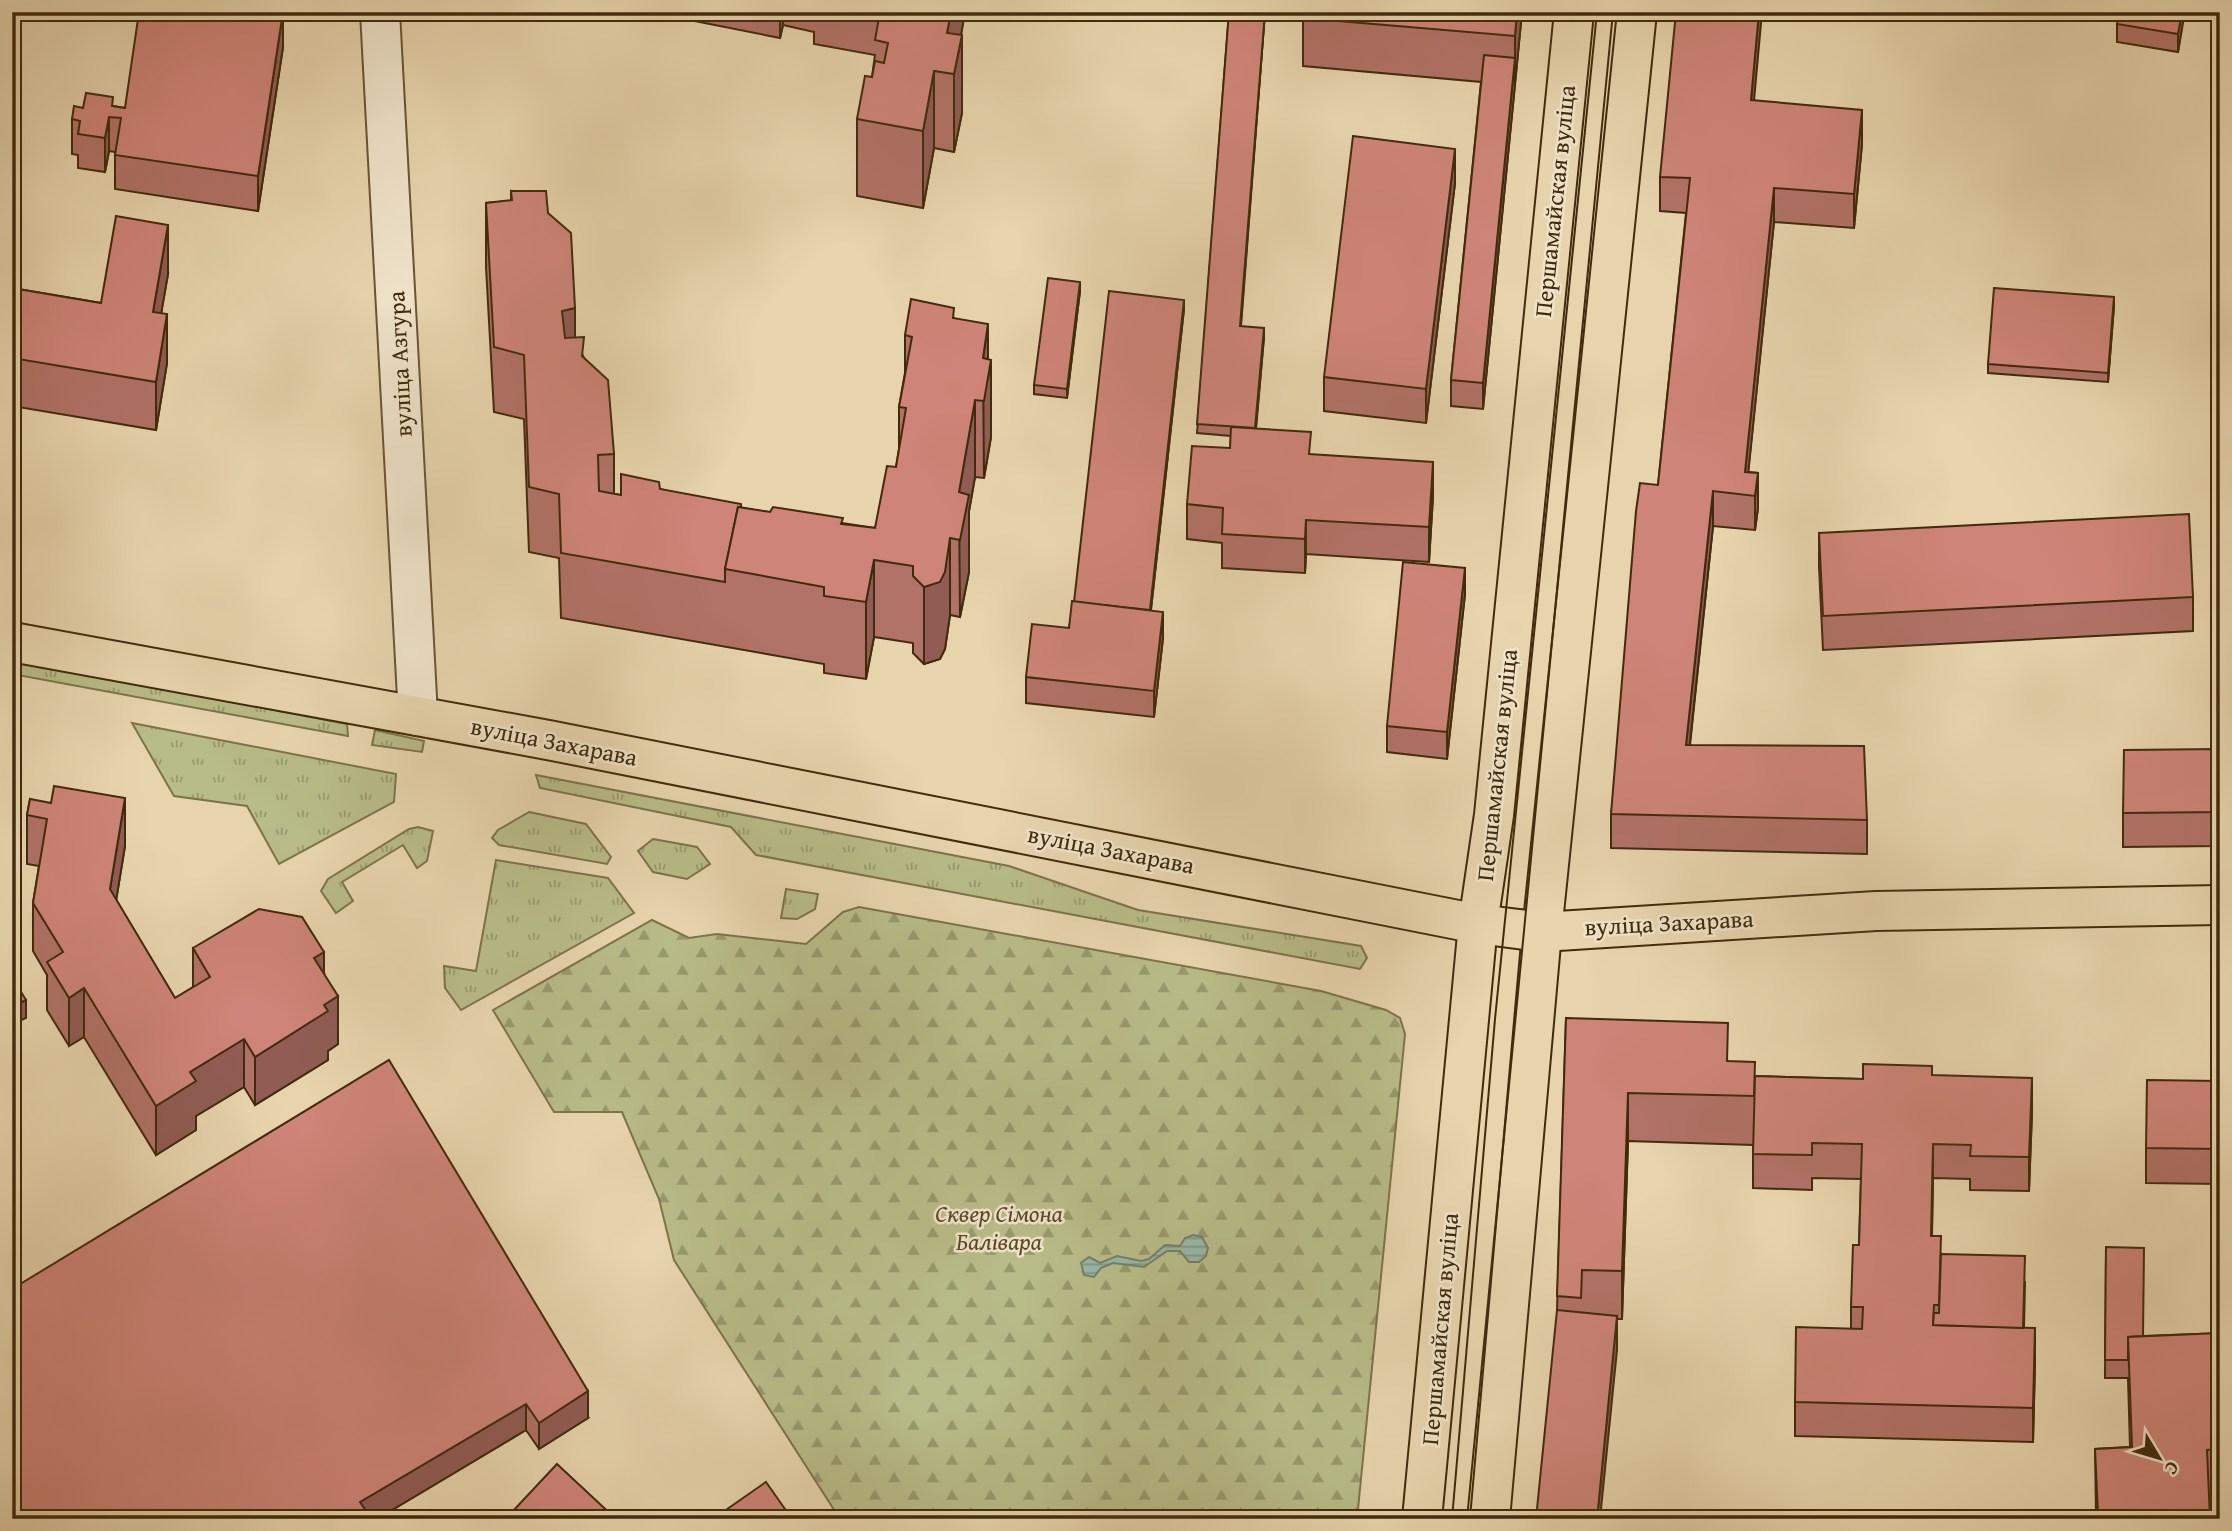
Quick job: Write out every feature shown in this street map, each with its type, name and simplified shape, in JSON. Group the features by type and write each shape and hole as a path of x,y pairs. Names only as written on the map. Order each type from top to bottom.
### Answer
{"main road":[{"name":"Першамайская вуліца","path":"1422,1519 1478,924 1494,815 1574,12"},
{"path":"1490,1519 1542,932 1637,12"},
{"name":"вуліца Захарава","path":"12,642 418,716 1478,924 1542,932 1876,911 2220,905"}],"street":[{"name":"вуліца Азгура","path":"380,12 418,716"}],"green space":[{"path":"12,660 347,724 348,736 12,674"},
{"path":"132,723 396,774 394,802 279,864 247,806 174,796"},
{"path":"375,730 424,741 422,752 372,745"},
{"path":"536,775 1009,866 1138,910 1361,946 1367,958 1360,969 756,855 731,827 540,788"},
{"path":"529,812 586,824 611,857 607,864 499,845 492,838 498,830"},
{"path":"418,827 433,831 427,861 417,868 403,845 342,882 353,901 336,913 321,891 328,879 409,829"},
{"path":"653,839 697,847 710,864 687,879 653,872 638,851"},
{"path":"496,860 608,878 634,913 461,1010 445,988 444,966 476,971"},
{"path":"786,889 818,894 815,909 797,919 781,918"},
{"name":"Сквер Сімона Балівара","path":"859,907 1321,991 1386,1010 1400,1018 1405,1034 1357,1519 840,1519 674,1260 659,1199 622,1112 554,1112 493,1010 652,920 689,938 717,934 806,944 843,912"}],"shaded area":[{"path":"1193,1235 1202,1237 1208,1248 1206,1256 1199,1262 1189,1262 1180,1251 1167,1251 1144,1267 1113,1263 1101,1268 1094,1277 1084,1275 1081,1263 1089,1257 1100,1263 1117,1256 1141,1261 1149,1259 1165,1245 1180,1246 1185,1238"}],"building":[{"path":"139,12 283,12 258,176 115,155 121,118 109,117 105,138 78,134 80,121 72,119 74,106 83,108 86,93 113,97 112,106 125,108"},
{"path":"880,12 951,12 947,33 962,35 954,74 934,71 923,131 857,119 865,76 872,77 875,61 884,63 888,43 875,40"},
{"path":"1229,12 1265,12 1240,326 1264,328 1255,428 1197,424"},
{"path":"1304,12 1517,12 1515,36 1303,18"},
{"path":"1676,12 1759,12 1751,100 1862,110 1854,194 1774,188 1745,472 1758,473 1755,496 1713,491 1686,745 1864,746 1867,820 1611,814 1636,511 1640,483 1658,485 1690,178 1660,177"},
{"path":"2119,12 2182,12 2178,34 2117,24"},
{"path":"1484,55 1515,58 1483,383 1451,380"},
{"path":"1353,136 1455,149 1426,389 1324,377"},
{"path":"511,191 546,191 548,213 571,233 575,308 562,311 565,338 584,337 582,356 608,380 614,454 598,455 599,491 621,495 621,474 659,482 660,489 741,504 741,508 738,507 725,569 725,582 561,553 559,494 529,487 524,355 494,347 486,203 512,200"},
{"path":"116,216 168,225 153,312 167,314 156,382 12,358 12,288 101,303"},
{"path":"1048,278 1080,282 1067,389 1034,385"},
{"path":"1994,288 2114,297 2108,373 1988,364"},
{"path":"1109,291 1184,300 1150,610 1074,602"},
{"path":"911,299 954,308 953,318 988,324 983,358 991,360 984,401 975,400 959,492 969,495 960,540 950,538 945,572 940,582 924,587 913,576 913,566 874,560 866,602 824,596 824,587 725,569 738,507 770,512 773,507 843,518 841,524 875,528 887,466 896,467 906,408 899,407 912,337 905,335"},
{"path":"1231,427 1311,432 1309,454 1433,462 1429,527 1306,520 1305,539 1222,534 1223,508 1187,504 1192,446 1230,448"},
{"path":"2189,514 2193,597 1823,616 1819,533"},
{"path":"1403,562 1465,568 1447,732 1387,726"},
{"path":"1072,601 1163,612 1154,691 1026,677 1032,624 1069,628"},
{"path":"2220,749 2220,812 2123,813 2124,750"},
{"path":"54,786 125,798 110,889 175,998 210,977 193,948 259,909 302,917 324,952 314,958 338,996 324,1005 328,1011 255,1057 244,1039 190,1072 196,1081 156,1106 84,988 69,998 47,962 63,952 33,903 47,819 27,815 30,799 51,803"},
{"path":"12,977 26,1000 12,1007"},
{"path":"1566,1018 1728,1023 1727,1061 1755,1062 1754,1096 1628,1093 1622,1271 1582,1270 1581,1298 1557,1296"},
{"path":"389,1060 588,1391 539,1423 526,1404 360,1502 368,1514 360,1519 12,1519 12,1289"},
{"path":"1863,1064 1932,1066 1932,1075 2032,1078 2029,1157 1970,1156 1971,1145 1933,1144 1931,1236 1941,1236 1939,1305 1934,1305 1933,1325 2035,1328 2033,1408 1795,1402 1796,1327 1862,1329 1863,1307 1851,1307 1853,1245 1859,1245 1862,1144 1812,1143 1812,1155 1753,1154 1755,1076 1863,1079"},
{"path":"2147,1080 2220,1081 2220,1149 2146,1148"},
{"path":"12,1192 18,1193 13,1218 12,1218"},
{"path":"2106,1247 2144,1248 2143,1336 2128,1337 2128,1360 2105,1360"},
{"path":"1941,1254 2025,1256 2023,1328 1933,1325 1934,1313 1939,1313"},
{"path":"1557,1310 1617,1316 1597,1519 1536,1519"},
{"path":"2220,1333 2220,1449 2207,1450 2210,1519 1983,1519 2098,1514 2095,1449 2132,1447 2128,1337"},
{"path":"557,1464 616,1519 519,1519 512,1512"},
{"path":"766,1482 792,1519 713,1519"}],"tram line":[{"path":"1452,1519 1495,1019 1597,12"},
{"path":"1467,1519 1613,12"}]}
